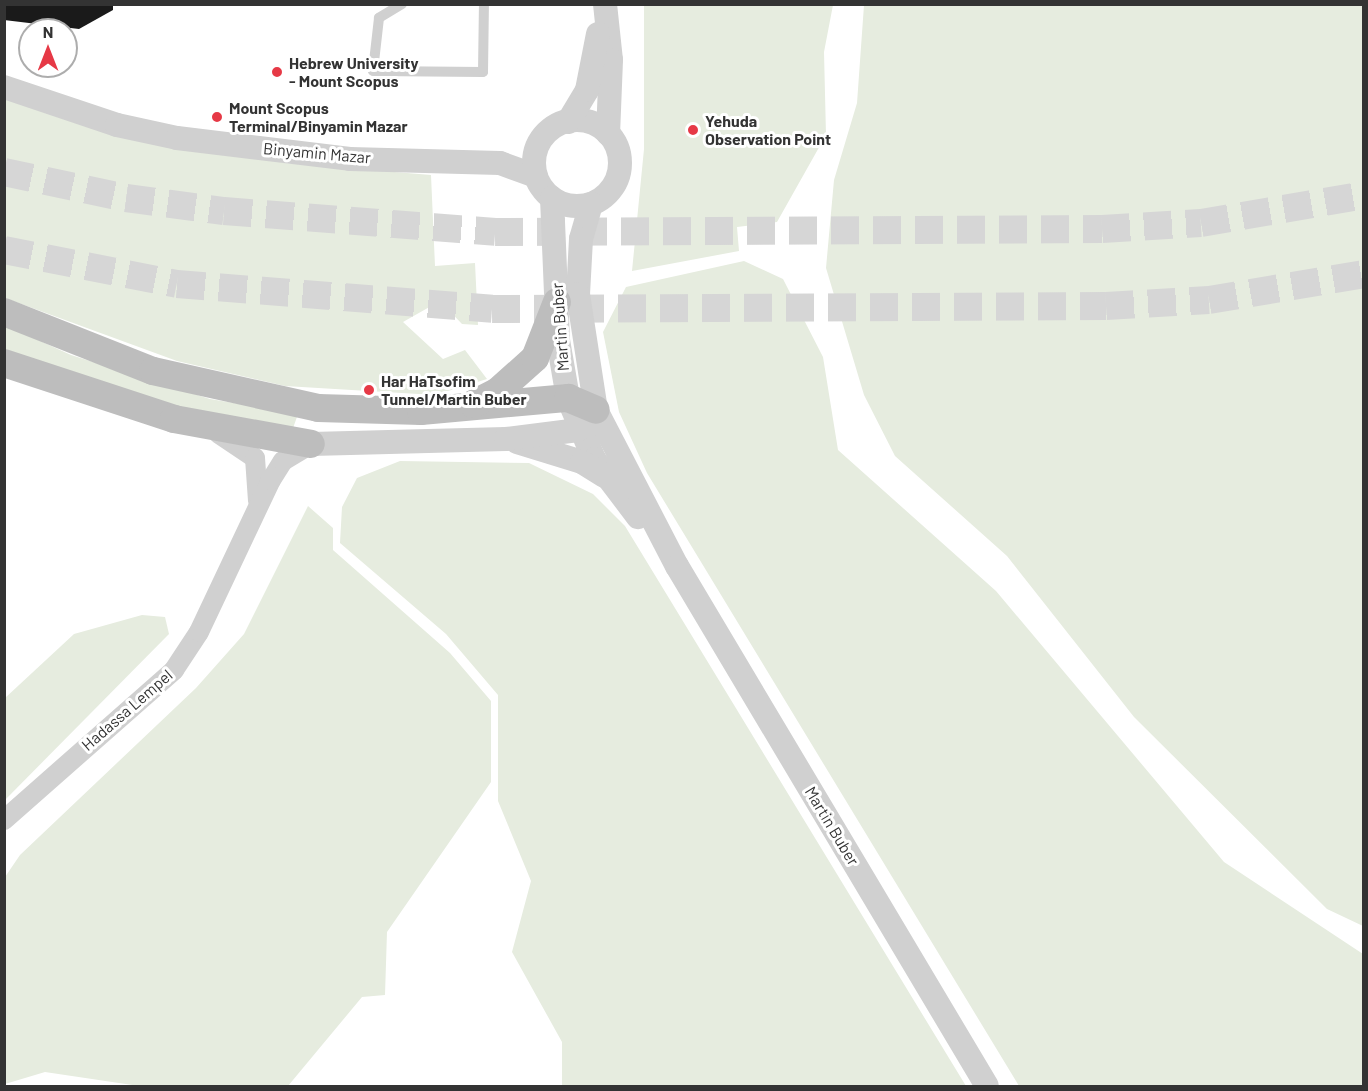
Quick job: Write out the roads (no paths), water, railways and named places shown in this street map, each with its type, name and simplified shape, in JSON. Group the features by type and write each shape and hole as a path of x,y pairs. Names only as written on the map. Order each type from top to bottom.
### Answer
{"main road":[{"path":"458,409 497,392 525,369 543,344 557,302"},
{"path":"4,312 153,371 241,394 318,408 458,409 568,398 587,420"},
{"path":"4,363 201,424 311,444"}],"street":[{"path":"568,122 595,63 600,4"},
{"path":"604,4 611,60 608,134"},
{"name":"Binyamin Mazar","path":"4,87 117,125 177,138 350,159 457,159 500,163 536,176"},
{"path":"583,121 608,134 616,146 619,175 613,187 591,204 564,204 552,198 536,176 535,156 544,136 568,122 583,121"},
{"name":"Binyamin Mazar","path":"457,159 506,152 544,136"},
{"name":"Martin Buber","path":"552,198 557,302 568,398"},
{"name":"Martin Buber","path":"591,204 580,239 578,294 587,420 609,479 677,566"},
{"path":"311,444 506,439 587,420"},
{"name":"Martin Buber","path":"587,420 677,566 987,1086"},
{"path":"201,424 255,458 258,515"},
{"path":"506,439 573,459 609,479"},
{"name":"Hadassa Lempel","path":"4,820 174,670 258,515 283,461 311,444"}],"lane":[{"path":"402,4 379,18 373,71 483,72 484,4"}],"tunnel":[{"path":"4,172 126,198 224,211 495,232 1102,229 1201,223 1364,195"},
{"path":"4,250 177,284 492,309 1106,306 1209,300 1364,274"}],"place":[{"name":"Hebrew University - Mount Scopus","path":"277,72"},
{"name":"Mount Scopus Terminal/Binyamin Mazar","path":"217,117"},
{"name":"Yehuda Observation Point","path":"693,130"},
{"name":"Har HaTsofim Tunnel/Martin Buber","path":"369,390"}]}
